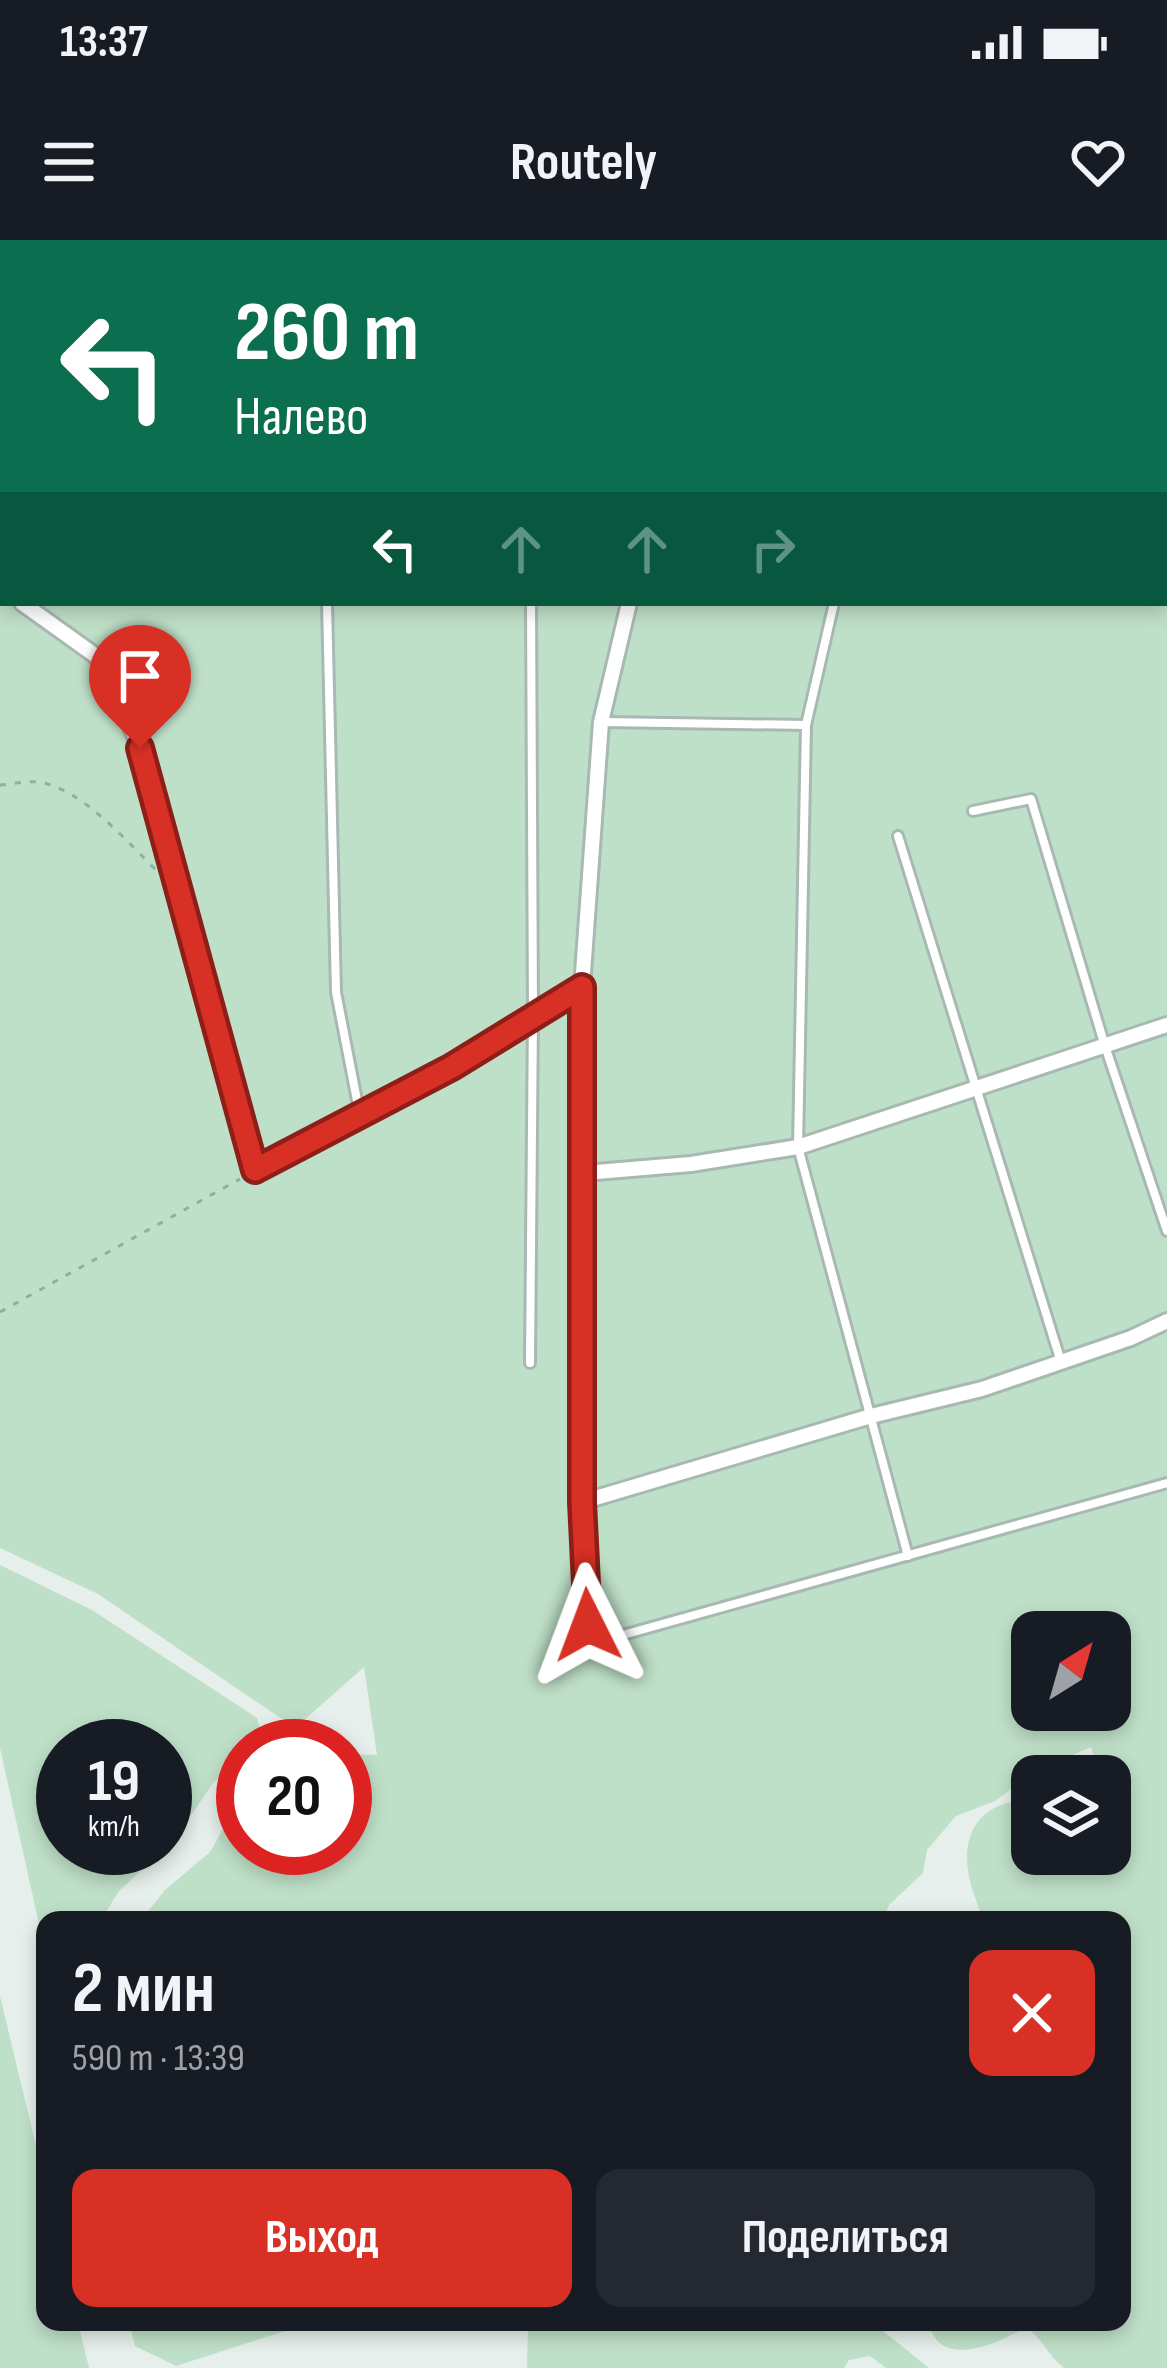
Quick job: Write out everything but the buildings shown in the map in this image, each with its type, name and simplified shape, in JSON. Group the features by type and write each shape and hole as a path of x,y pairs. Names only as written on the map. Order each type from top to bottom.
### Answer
{"street":[{"path":"627,606 601,722 582,987 582,1502 871,1415 982,1389 1167,1321"},
{"path":"40,608 103,661 140,748 255,1170 452,1067 582,987"},
{"path":"584,1173 691,1164 798,1147 1167,1025"}],"lane":[{"path":"327,606 337,992 360,1117"},
{"path":"530,1363 531,606"},
{"path":"833,606 806,724 798,1147 908,1556"},
{"path":"601,722 806,724"},
{"path":"973,811 1031,800 1167,1231"},
{"path":"898,836 1060,1362"},
{"path":"582,1502 588,1625 612,1638 1167,1483"}],"path":[{"path":"0,785 40,782 74,798 100,815 183,896"},
{"path":"0,1312 255,1170"}],"green space":[{"path":"0,606 1167,606 1167,2368 1064,2368 1030,2331 1131,2331 1131,1911 979,1911 967,1864 971,1834 978,1822 987,1812 1011,1803 1011,1875 1131,1875 1131,1755 1093,1755 1091,1747 1073,1755 1011,1755 1011,1789 995,1801 956,1816 927,1850 923,1873 886,1911 148,1911 183,1875 192,1875 192,1867 216,1841 216,1875 372,1875 372,1755 377,1755 364,1667 305,1719 282,1719 98,1594 0,1548"},
{"path":"0,1565 92,1610 257,1719 216,1719 216,1780 192,1814 192,1719 36,1719 36,1875 136,1875 107,1911 36,1911 0,1748"},
{"path":"0,1996 36,2146 36,2331 80,2331 89,2368 0,2368"},
{"path":"131,2331 285,2331 176,2366 135,2346"},
{"path":"528,2331 883,2331 929,2368 886,2368 870,2356 849,2360 844,2368 527,2368"},
{"path":"932,2331 1018,2331 997,2342 967,2350 943,2345"}],"route":[{"path":"140,748 255,1170 452,1067 582,987 582,1502 588,1625"}]}
